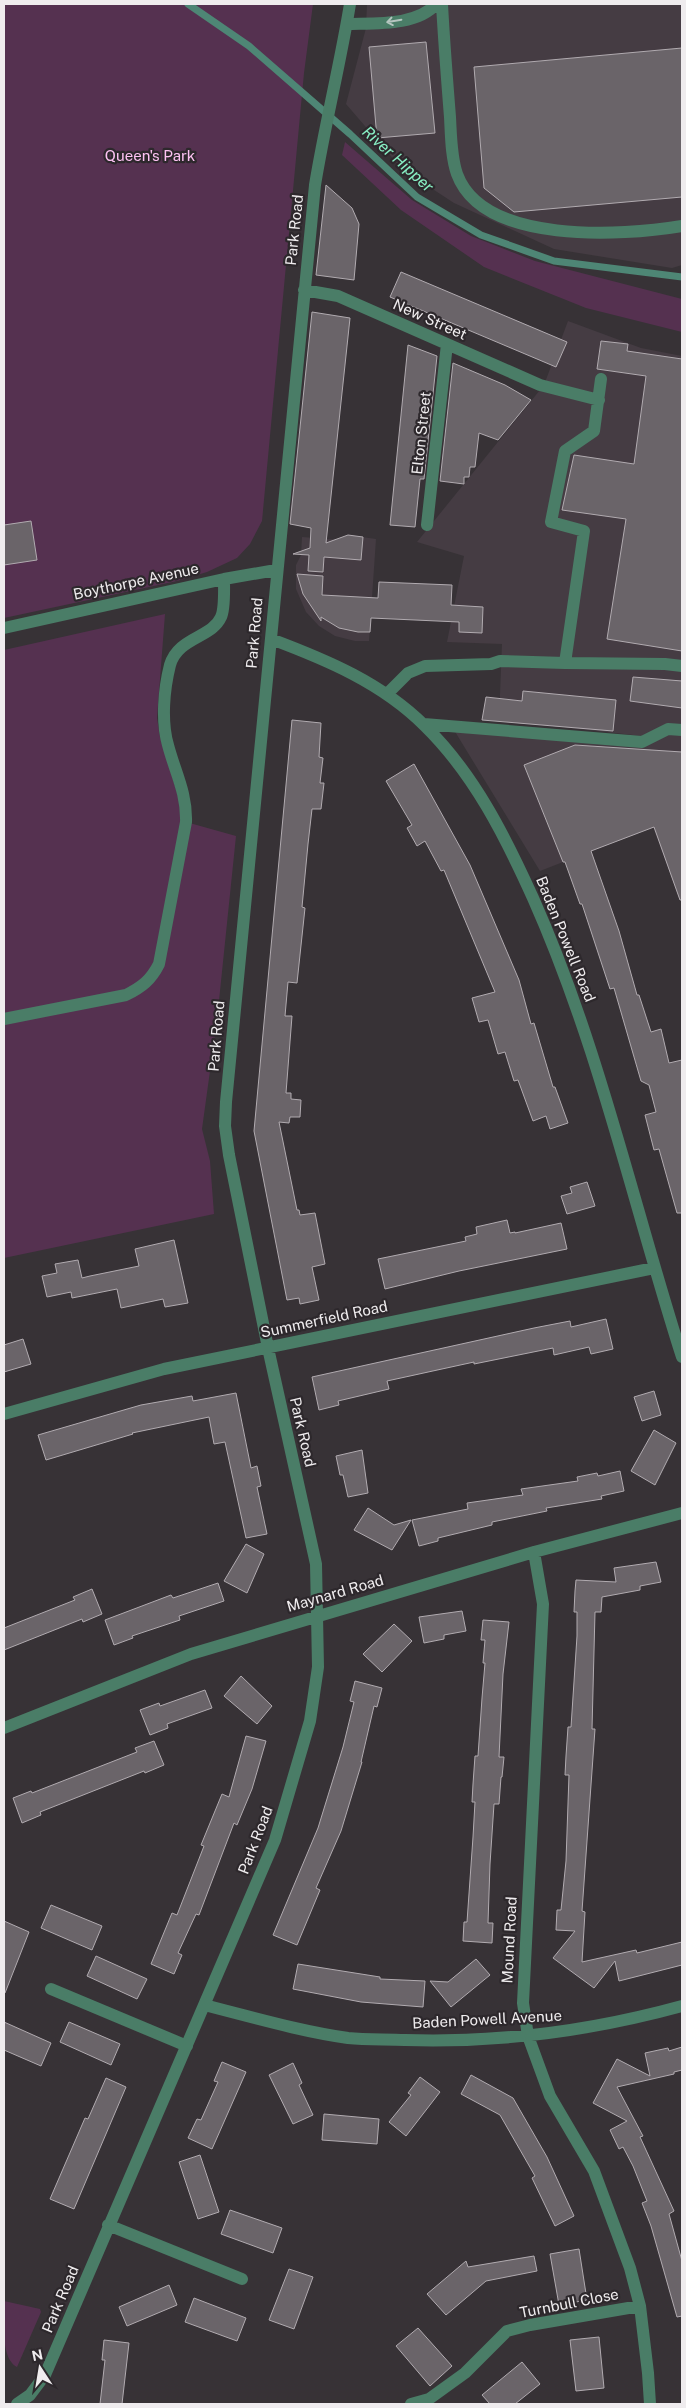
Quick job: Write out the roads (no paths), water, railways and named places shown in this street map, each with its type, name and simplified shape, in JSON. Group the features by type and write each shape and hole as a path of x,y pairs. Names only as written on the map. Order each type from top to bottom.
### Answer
{"street":[{"name":"Park Road","path":"16,2404 30,2395 44,2375 274,1840 310,1721 318,1667 316,1564 268,1348 229,1155 225,1126 248,859 315,185 350,4"},
{"path":"347,24 384,22 418,17 432,9 436,4"},
{"path":"442,4 453,149 457,174 471,196 480,205 513,220 576,232 681,227"},
{"name":"New Street","path":"304,290 338,296 540,385 599,400"},
{"name":"Elton Street","path":"427,525 447,344"},
{"path":"565,662 584,531 551,522 565,451 594,431 601,379"},
{"name":"Boythorpe Avenue","path":"4,628 224,578 276,570"},
{"path":"4,1019 126,995 147,983 159,964 186,822 187,806 183,787 166,738 163,715 170,664 178,649 211,628 222,616 224,578"},
{"name":"Baden Powell Road","path":"271,639 346,670 388,694 424,724 449,750 469,776 499,827 553,942 577,1006 610,1110 654,1268 682,1358"},
{"path":"388,694 408,673 425,666 491,664 500,661 665,664 682,666"},
{"path":"424,724 642,742 668,729 682,730"},
{"name":"Summerfield Road","path":"4,1414 164,1368 654,1268"},
{"name":"Maynard Road","path":"4,1728 191,1654 534,1552 682,1513"},
{"name":"Mound Road","path":"534,1552 543,1604 523,1968 523,2003 528,2036 550,2096 594,2171 630,2268 640,2306 650,2404"},
{"path":"51,1989 187,2046"},
{"name":"Baden Powell Avenue","path":"204,2005 304,2030 350,2038 439,2041 528,2036 623,2022 682,2006"},
{"path":"108,2225 242,2279"},
{"name":"Turnbull Close","path":"411,2404 429,2399 465,2373 507,2332 530,2325 640,2306"}],"waterway":[{"name":"River Hipper","path":"188,4 249,46 350,134 417,197 481,235 554,261 682,277"}],"park label":[{"name":"Queen's Park","path":"150,155"}]}
